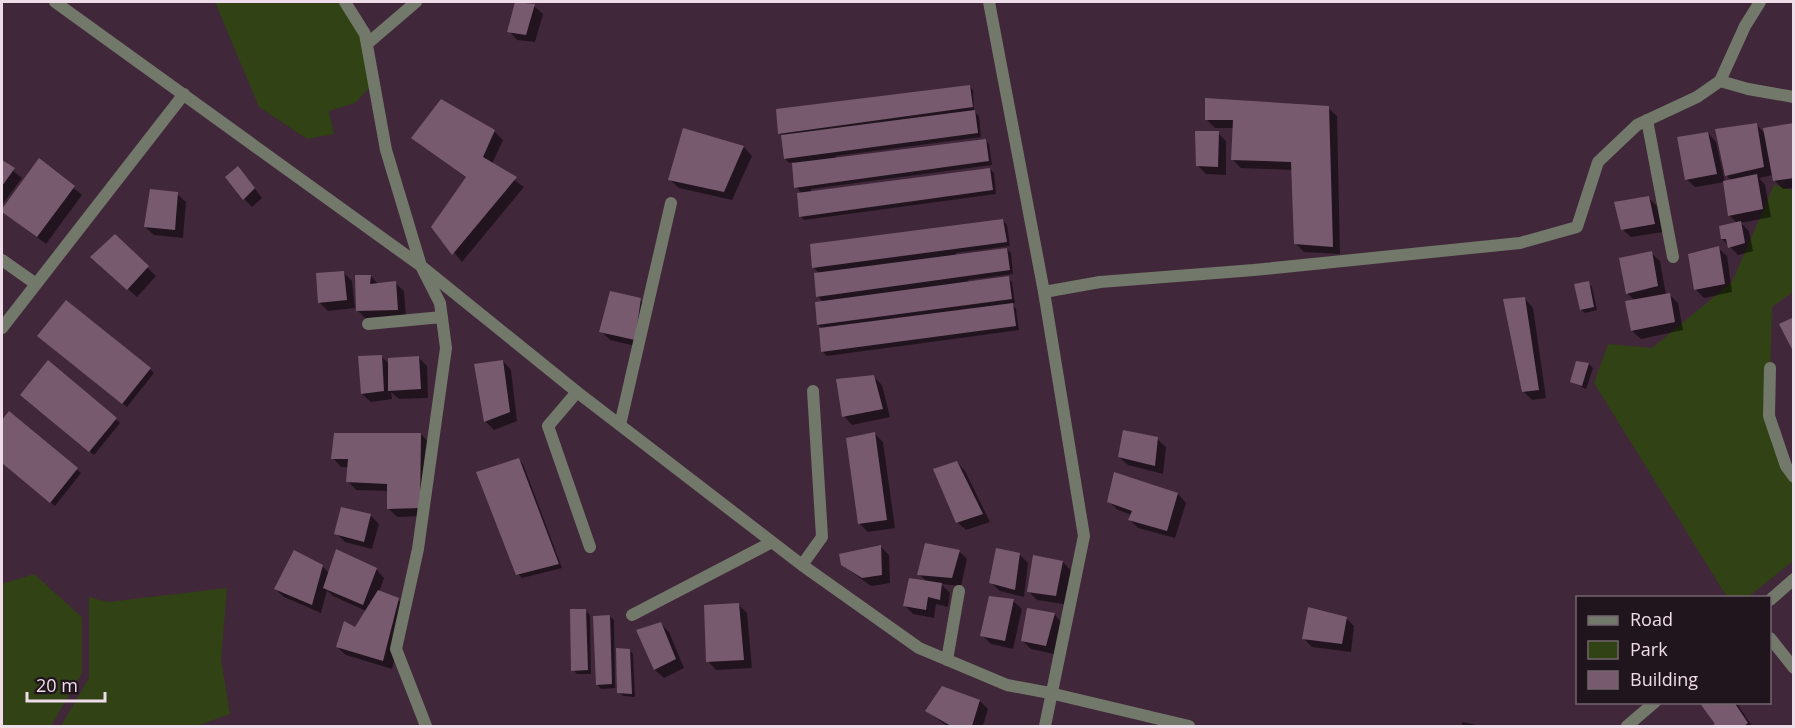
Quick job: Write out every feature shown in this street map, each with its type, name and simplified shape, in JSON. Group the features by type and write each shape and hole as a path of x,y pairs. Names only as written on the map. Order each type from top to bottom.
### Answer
{"street":[{"path":"55,2 421,266 577,392 772,542 919,648 1006,685 1050,693 1189,726"},
{"path":"345,2 365,34 386,150 421,266 440,303 446,348 418,549 396,649 426,726"},
{"path":"367,44 416,2"},
{"path":"989,2 1044,292 1084,536 1045,726"},
{"path":"1044,292 1100,282 1254,270 1520,243 1577,227 1598,162 1637,125 1697,97 1720,81 1745,26 1760,2"},
{"path":"1720,81 1748,89 1794,97"},
{"path":"2,328 184,94"},
{"path":"1647,120 1673,257"},
{"path":"620,425 671,203"},
{"path":"2,260 36,284"},
{"path":"368,324 442,317"},
{"path":"1770,369 1769,416 1786,466 1794,477"},
{"path":"802,565 822,537 813,391"},
{"path":"577,392 548,426 590,547"},
{"path":"632,615 772,542"},
{"path":"1771,599 1794,579"},
{"path":"947,660 959,591"},
{"path":"1771,639 1794,668"},
{"path":"1627,726 1652,704"}],"green space":[{"path":"215,2 338,2 361,34 371,86 355,103 329,111 334,134 307,139 259,107"},
{"path":"1774,185 1793,190 1793,292 1772,307 1769,416 1793,477 1793,561 1749,596 1726,596 1594,383 1608,344 1652,348 1732,282"},
{"path":"34,574 82,617 82,673 51,726 2,726 2,584"},
{"path":"227,588 221,659 230,714 197,726 61,726 89,678 89,597 108,602"}],"building":[{"path":"515,2 535,4 526,35 507,32"},
{"path":"970,85 973,107 778,134 776,109"},
{"path":"1205,98 1329,106 1333,247 1294,244 1291,162 1231,160 1233,120 1205,120"},
{"path":"441,99 495,130 483,157 517,177 452,255 431,227 466,177 411,138"},
{"path":"975,110 978,133 784,159 781,135"},
{"path":"1757,123 1764,167 1725,176 1715,129"},
{"path":"1794,123 1794,178 1773,181 1763,128"},
{"path":"683,128 744,146 724,192 668,180"},
{"path":"1195,131 1219,131 1218,167 1196,166"},
{"path":"1708,132 1717,174 1685,180 1677,137"},
{"path":"986,139 989,161 794,188 792,163"},
{"path":"39,158 75,186 37,237 2,212 2,209"},
{"path":"2,160 15,168 2,186"},
{"path":"238,166 255,188 243,200 225,177"},
{"path":"990,168 993,190 799,217 797,193"},
{"path":"1757,174 1763,209 1728,216 1723,181"},
{"path":"150,189 178,192 175,230 144,227"},
{"path":"1649,196 1655,224 1621,230 1614,202"},
{"path":"1003,219 1007,242 812,268 810,244"},
{"path":"1741,221 1745,243 1728,248 1726,239 1721,239 1719,226"},
{"path":"115,234 149,266 127,290 90,257"},
{"path":"1719,246 1725,284 1694,290 1688,254"},
{"path":"1007,248 1010,270 816,297 814,273"},
{"path":"1652,251 1658,286 1626,294 1619,258"},
{"path":"344,271 347,300 318,303 316,273"},
{"path":"355,275 371,275 370,284 396,281 398,310 356,311"},
{"path":"1009,276 1012,299 817,325 815,302"},
{"path":"1589,281 1594,307 1580,310 1574,284"},
{"path":"610,291 641,298 635,340 599,332"},
{"path":"1670,293 1675,322 1631,331 1625,301"},
{"path":"1525,297 1539,390 1522,392 1503,299"},
{"path":"66,300 151,368 122,404 37,336"},
{"path":"1013,303 1016,326 821,352 819,328"},
{"path":"1794,317 1794,353 1779,324"},
{"path":"382,355 384,391 361,394 358,356"},
{"path":"419,356 421,389 388,391 388,358"},
{"path":"48,360 117,418 89,452 20,395"},
{"path":"503,360 510,412 484,422 474,364"},
{"path":"1576,361 1589,363 1582,386 1570,382"},
{"path":"874,375 883,409 842,417 836,379"},
{"path":"9,411 78,468 50,503 2,463 2,420"},
{"path":"1123,430 1158,437 1155,466 1118,457"},
{"path":"875,432 887,520 858,524 846,438"},
{"path":"334,433 421,433 420,508 387,509 387,484 346,482 348,459 331,459"},
{"path":"519,458 559,564 516,575 476,472"},
{"path":"957,461 983,514 956,523 933,469"},
{"path":"1114,472 1178,493 1167,531 1128,520 1132,511 1107,502"},
{"path":"341,507 371,514 364,542 334,534"},
{"path":"925,543 960,550 952,578 917,575"},
{"path":"881,545 882,575 862,578 841,565 839,554"},
{"path":"996,548 1020,553 1015,590 989,583"},
{"path":"336,549 377,568 363,605 323,588"},
{"path":"294,550 323,565 312,605 274,589"},
{"path":"1033,555 1063,561 1056,596 1027,592"},
{"path":"909,578 942,583 940,600 928,597 926,610 903,606"},
{"path":"378,590 399,598 383,661 336,647 344,621 355,627"},
{"path":"989,596 1014,599 1005,641 980,636"},
{"path":"739,603 744,660 706,662 704,605"},
{"path":"1308,607 1347,617 1342,644 1302,639"},
{"path":"1027,608 1055,613 1046,646 1021,641"},
{"path":"570,609 586,609 588,670 571,671"},
{"path":"610,615 612,684 596,685 593,616"},
{"path":"661,622 676,659 654,670 636,630"},
{"path":"616,648 630,649 632,694 617,693"},
{"path":"942,686 980,700 972,726 951,726 925,711"},
{"path":"1700,704 1735,704 1748,723 1744,726 1711,726 1715,724"}]}
